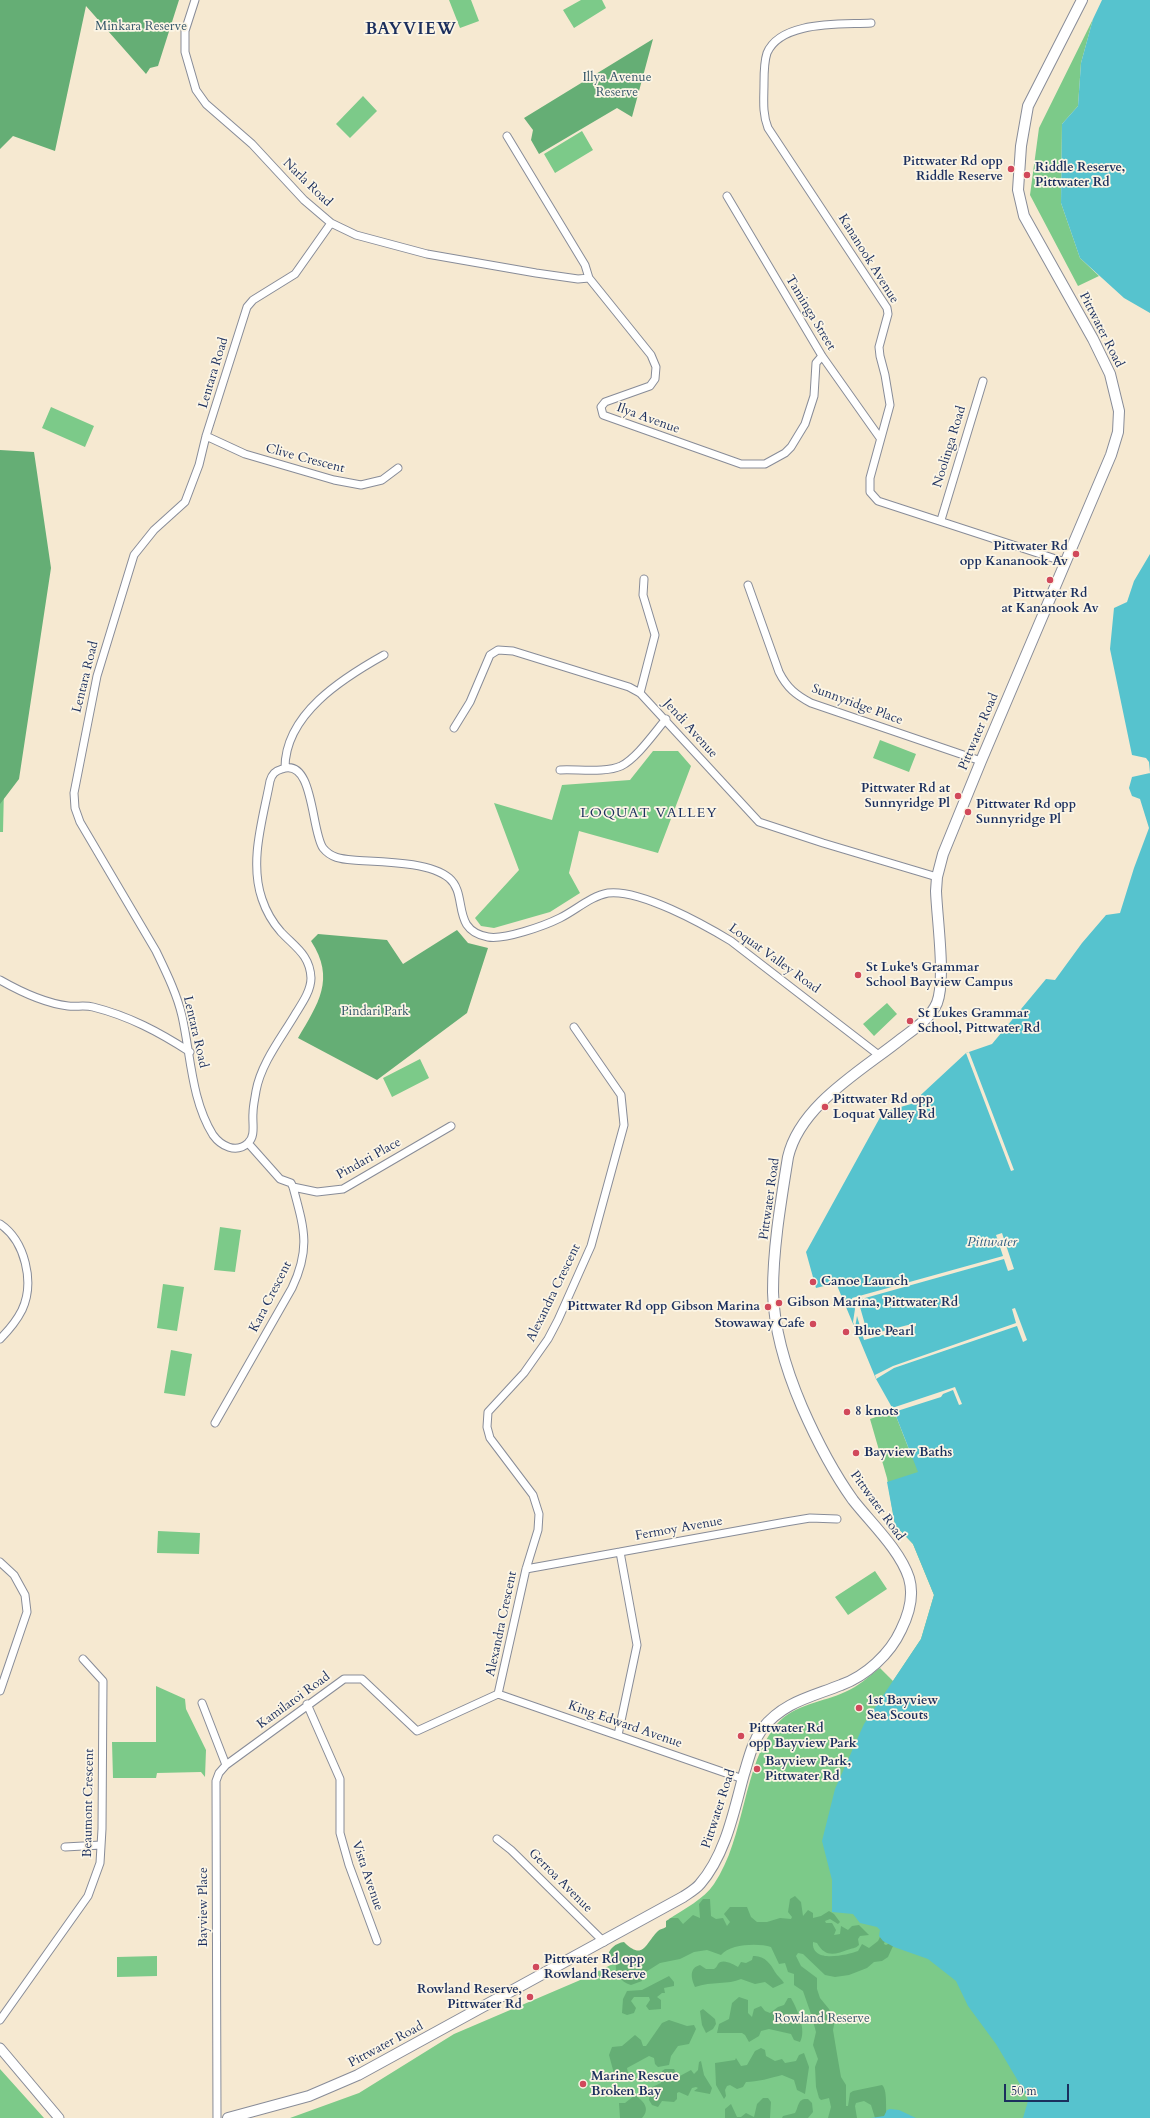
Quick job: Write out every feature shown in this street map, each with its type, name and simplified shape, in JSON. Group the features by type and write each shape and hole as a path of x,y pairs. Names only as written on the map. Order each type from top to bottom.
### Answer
{"main road":[{"name":"Pittwater Road","path":"228,2118 309,2096 358,2075 604,1942 683,1897 700,1885 712,1868 726,1836 755,1741 768,1722 776,1714 796,1701 847,1683 870,1668 885,1654 896,1638 910,1606 911,1588 903,1565 842,1483 805,1414 795,1389 782,1349 773,1294 775,1259 791,1144 803,1122 811,1112 925,1020 936,1004 939,995 937,877 943,854 980,761 1111,455 1118,432 1118,401 1103,357 1024,216 1020,203 1018,176 1024,124 1028,106 1082,0"}],"street":[{"name":"Narla Road","path":"195,0 185,31 185,52 196,90 206,104 252,144 304,200 331,223 356,236 426,254 536,273 578,279 589,278"},
{"name":"Kananook Avenue","path":"871,23 805,28 790,32 778,40 769,50 764,65 763,110 768,128 887,308 888,314 880,347 880,356 890,405 883,435 880,438 880,447 870,483 872,496 878,501 941,520 1065,562"},
{"name":"Ilya Avenue","path":"507,136 585,265 589,278 651,355 656,367 655,379 650,386 605,402 601,407 601,412 612,419 694,449 748,465 765,464 778,458 792,446 805,424 814,396 816,363 822,356"},
{"name":"Taminga Street","path":"727,196 822,356 880,438"},
{"name":"Lentara Road","path":"248,1143 239,1148 227,1147 214,1135 203,1114 198,1100 190,1052 181,1014 166,971 156,951 80,822 75,808 74,793 97,676 134,555 154,530 185,502 200,465 206,436 247,307 253,300 295,274 331,223"},
{"name":"Noolinga Road","path":"941,520 983,381"},
{"name":"Clive Crescent","path":"206,436 245,454 334,480 361,485 382,480 398,468"},
{"path":"640,694 655,635 643,595 644,579"},
{"name":"Sunnyridge Place","path":"748,585 779,672 786,684 795,694 811,703 980,761"},
{"name":"Jendi Avenue","path":"454,728 470,702 490,655 498,650 513,651 630,687 640,694 666,719 759,822 937,877"},
{"path":"293,1187 291,1183 280,1179 248,1143 253,1131 252,1114 257,1084 267,1062 306,996 311,980 310,967 305,956 272,920 262,900 257,879 256,861 270,781 277,771 285,768 285,760 292,737 314,703 356,670 384,655"},
{"path":"560,770 606,769 621,766 646,743 666,719"},
{"name":"Loquat Valley Road","path":"285,768 294,769 303,776 308,788 316,834 326,852 342,859 413,864 448,877 457,888 463,918 478,934 500,938 550,922 607,894 627,894 640,897 703,925 731,940 880,1056"},
{"path":"0,980 18,991 50,1003 68,1006 91,1007 124,1016 161,1033 190,1052"},
{"name":"Alexandra Crescent","path":"498,1694 526,1569 538,1530 539,1514 533,1495 490,1438 487,1427 488,1412 524,1373 548,1339 558,1320 591,1246 624,1125 621,1095 574,1027"},
{"name":"Pindari Place","path":"293,1187 316,1192 343,1189 451,1126"},
{"name":"Kara Crescent","path":"215,1423 267,1334 301,1269 305,1246 303,1222 293,1187"},
{"path":"0,1224 14,1237 21,1249 26,1268 27,1290 23,1308 12,1328 0,1339"},
{"name":"Fermoy Avenue","path":"526,1569 810,1518 837,1519"},
{"path":"618,1735 637,1645 620,1552"},
{"path":"0,1562 14,1575 25,1595 27,1612 3,1674 0,1691"},
{"name":"Beaumont Crescent","path":"0,2020 88,1896 100,1863 103,1681 83,1659"},
{"name":"Kamilaroi Road","path":"226,1765 307,1704 344,1679 362,1679 417,1731 498,1694"},
{"name":"King Edward Avenue","path":"498,1694 743,1779"},
{"path":"202,1704 226,1765"},
{"name":"Vista Avenue","path":"307,1704 340,1779 340,1833 349,1865 377,1941"},
{"name":"Bayview Place","path":"217,2118 216,1781 219,1773 226,1765"},
{"name":"Gerroa Avenue","path":"497,1839 511,1850 604,1942"},
{"path":"65,1846 101,1845"},
{"path":"0,2048 59,2118"}],"green space":[{"name":"Minkara Reserve","path":"0,0 179,0 158,66 150,68 146,74 86,6 55,151 13,136 0,149"},
{"path":"449,0 471,0 479,21 460,28"},
{"path":"581,0 602,0 606,8 574,28 563,10"},
{"path":"1093,19 1081,63 1078,106 1062,124 1061,203 1080,258 1099,276 1078,286 1030,195 1039,128"},
{"name":"Illya Avenue Reserve","path":"653,39 632,117 617,108 539,154 531,140 533,130 524,118"},
{"path":"363,96 377,111 350,138 336,124"},
{"path":"582,131 593,150 555,173 544,154"},
{"path":"51,407 94,426 85,447 42,428"},
{"path":"0,450 34,452 51,568 19,779 0,804"},
{"path":"880,740 916,754 909,772 873,758"},
{"path":"653,751 678,751 691,766 658,853 579,831 569,873 580,893 550,912 494,928 481,926 475,918 519,870 494,803 552,820 562,785 630,780"},
{"path":"0,788 4,788 3,832 0,832"},
{"name":"Pindari Park","path":"457,930 468,943 488,948 467,1013 377,1080 298,1038 312,1014 321,991 323,979 322,967 311,941 318,934 387,940 403,964"},
{"path":"887,1003 897,1014 874,1036 863,1024"},
{"path":"420,1059 429,1078 392,1097 383,1078"},
{"path":"220,1227 241,1230 235,1272 214,1270"},
{"path":"163,1284 184,1287 177,1331 157,1328"},
{"path":"171,1350 192,1354 185,1396 164,1393"},
{"name":"Rowland Reserve","path":"894,1411 910,1452 923,1453 1076,2118 290,2118 359,2093 454,2034 578,1981 666,1938 678,1935 669,1919 705,1894 714,1884 732,1845 757,1760 766,1741 777,1724 784,1717 800,1708 850,1690 880,1668 893,1681 921,1639 934,1595 913,1544 895,1525 887,1478 870,1419"},
{"path":"158,1531 200,1533 199,1554 157,1553"},
{"path":"875,1571 887,1589 848,1615 835,1597"},
{"path":"156,1686 185,1699 186,1709 206,1750 205,1777 201,1772 157,1773 156,1778 113,1778 112,1742 156,1742"},
{"name":"Rowland Reserve","path":"795,1896 801,1902 803,1916 808,1910 813,1913 813,1918 821,1916 829,1911 834,1914 840,1922 838,1924 830,1919 825,1921 826,1923 832,1923 836,1930 834,1935 840,1934 841,1926 848,1930 852,1926 859,1925 869,1935 860,1936 858,1939 859,1945 856,1947 834,1954 823,1951 817,1943 813,1942 814,1949 823,1956 838,1956 853,1953 858,1951 862,1944 869,1948 878,1941 881,1935 885,1940 884,1944 886,1945 890,1943 893,1946 888,1957 882,1961 874,1962 867,1968 849,1975 835,1977 825,1975 803,1954 798,1953 796,1956 801,1966 817,1978 817,1989 820,1998 829,2009 835,2020 833,2030 841,2077 846,2085 846,2106 848,2106 850,2093 853,2091 882,2085 886,2095 887,2118 875,2118 871,2105 864,2101 856,2103 857,2118 828,2118 831,2107 829,2098 821,2100 816,2087 815,2067 818,2059 813,2045 816,2032 811,2014 803,1991 794,1985 794,1974 788,1972 785,1963 779,1964 771,1947 744,1945 725,1951 721,1955 707,1950 694,1952 680,1959 660,1963 641,1975 642,1981 631,1985 627,1984 618,1976 616,1968 617,1960 614,1957 609,1959 608,1957 609,1951 615,1945 624,1942 636,1950 644,1948 658,1931 666,1927 666,1921 671,1918 678,1918 683,1924 693,1915 700,1918 699,1904 703,1899 710,1899 711,1916 716,1919 723,1918 727,1926 730,1922 724,1914 730,1907 747,1907 751,1917 757,1922 767,1922 780,1918 791,1919 792,1917 788,1912 790,1899"},
{"path":"157,1956 157,1976 117,1977 117,1957"},
{"path":"753,1956 761,1957 767,1961 784,1983 773,1988 765,1982 755,1984 741,1979 731,1982 695,1987 692,1974 696,1966 700,1965 706,1969 714,1969 720,1962 728,1962 738,1967 741,1962 746,1963 752,1960"},
{"path":"669,1976 674,1982 674,1986 664,1988 665,1993 662,1993 657,1997 661,2000 661,2009 649,2010 646,2006 650,2000 649,1997 634,1997 631,2001 636,2008 634,2013 627,2015 622,2013 623,1999 627,1991 642,1990"},
{"path":"739,1997 748,2000 748,2013 752,2017 754,2009 761,2006 765,2011 770,2013 778,2007 784,2005 788,1998 791,1998 802,2026 802,2037 800,2042 794,2040 791,2034 769,2029 761,2031 759,2036 749,2042 742,2033 717,2033 719,2024 729,2019 732,2003"},
{"path":"703,2009 715,2019 716,2024 713,2029 706,2033 702,2025 700,2011"},
{"path":"669,2020 687,2026 694,2025 696,2029 689,2044 678,2046 671,2056 669,2065 658,2067 655,2064 654,2058 649,2056 627,2068 629,2079 622,2082 616,2081 609,2055 612,2047 622,2046 635,2035 641,2040 643,2046 646,2046 662,2023"},
{"path":"761,2048 765,2050 766,2056 775,2061 782,2059 785,2063 796,2061 799,2055 804,2053 809,2067 805,2094 797,2090 794,2080 782,2075 759,2081 746,2082 743,2087 737,2089 730,2085 727,2086 725,2090 726,2096 724,2099 716,2085 715,2063 735,2060 736,2058 741,2066 747,2065 755,2051"},
{"path":"701,2061 704,2075 712,2088 710,2094 694,2091 698,2088 696,2087 692,2088 688,2096 679,2092 677,2093 677,2099 674,2102 662,2101 658,2107 652,2105 649,2100 650,2088 661,2083 662,2071 665,2069 674,2069 678,2077 691,2070 694,2074 698,2070 699,2062"},
{"path":"0,2069 44,2118 0,2118"},
{"path":"635,2095 645,2105 645,2114 642,2118 620,2118 619,2103 625,2103"},
{"path":"763,2098 768,2098 771,2102 770,2118 725,2118 725,2109 731,2104 737,2117 741,2117 746,2113 754,2117 757,2104"},
{"path":"808,2099 812,2103 813,2112 808,2118 782,2118 783,2116 795,2113 800,2101"}],"water":[{"path":"1102,0 1150,0 1150,313 1124,298 1080,258 1061,203 1062,124 1078,106 1081,63 1093,19"},
{"path":"1150,554 1150,773 1149,762 1146,758 1132,755 1110,649 1114,608 1127,602 1134,581"},
{"name":"Pittwater","path":"1150,773 1150,2118 1023,2118 1028,2101 1027,2096 996,2044 968,2006 956,1981 928,1959 894,1947 883,1941 879,1936 880,1930 877,1927 860,1923 853,1914 832,1912 832,1880 822,1841 835,1789 864,1724 921,1639 934,1595 913,1544 895,1525 887,1482 918,1472 894,1411 876,1379 836,1283 816,1288 806,1252 883,1112 911,1104 966,1053 992,1044 1046,979 1055,980 1082,943 1106,915 1120,913 1134,868 1149,828 1140,799 1132,796 1129,788 1132,777"},
{"path":"887,2110 899,2110 916,2118 871,2118 884,2116"}],"pier":[{"path":"969,1052 1014,1170 1011,1171 966,1053"},
{"path":"1002,1233 1014,1269 1008,1271 1004,1259 858,1300 868,1335 916,1323 916,1326 864,1340 857,1316 855,1328 853,1322 855,1309 852,1298 1003,1256 996,1235"},
{"path":"1015,1308 1027,1340 1023,1342 1017,1326 894,1368 876,1379 875,1375 893,1366 1016,1323 1012,1309"},
{"path":"955,1387 962,1404 959,1405 953,1390 943,1394 941,1397 894,1412 892,1408"}],"place":[{"name":"Pittwater Rd opp Riddle Reserve","path":"1011,169"},
{"name":"Riddle Reserve, Pittwater Rd","path":"1027,175"},
{"name":"Pittwater Rd opp Kananook Av","path":"1076,554"},
{"name":"Pittwater Rd at Kananook Av","path":"1050,580"},
{"name":"Pittwater Rd at Sunnyridge Pl","path":"958,796"},
{"name":"Pittwater Rd opp Sunnyridge Pl","path":"968,812"},
{"name":"St Luke's Grammar School Bayview Campus","path":"858,975"},
{"name":"St Lukes Grammar School, Pittwater Rd","path":"910,1021"},
{"name":"Pittwater Rd opp Loquat Valley Rd","path":"825,1107"},
{"name":"Canoe Launch","path":"813,1282"},
{"name":"Gibson Marina, Pittwater Rd","path":"779,1303"},
{"name":"Pittwater Rd opp Gibson Marina","path":"768,1307"},
{"name":"Stowaway Cafe","path":"813,1324"},
{"name":"Blue Pearl","path":"846,1332"},
{"name":"8 knots","path":"847,1412"},
{"name":"Bayview Baths","path":"856,1453"},
{"name":"1st Bayview Sea Scouts","path":"859,1708"},
{"name":"Pittwater Rd opp Bayview Park","path":"741,1736"},
{"name":"Bayview Park, Pittwater Rd","path":"757,1769"},
{"name":"Pittwater Rd opp Rowland Reserve","path":"536,1967"},
{"name":"Rowland Reserve, Pittwater Rd","path":"530,1997"},
{"name":"Marine Rescue Broken Bay","path":"583,2084"}],"district":[{"name":"BAYVIEW","path":"411,30"},
{"name":"LOQUAT VALLEY","path":"649,814"}]}
